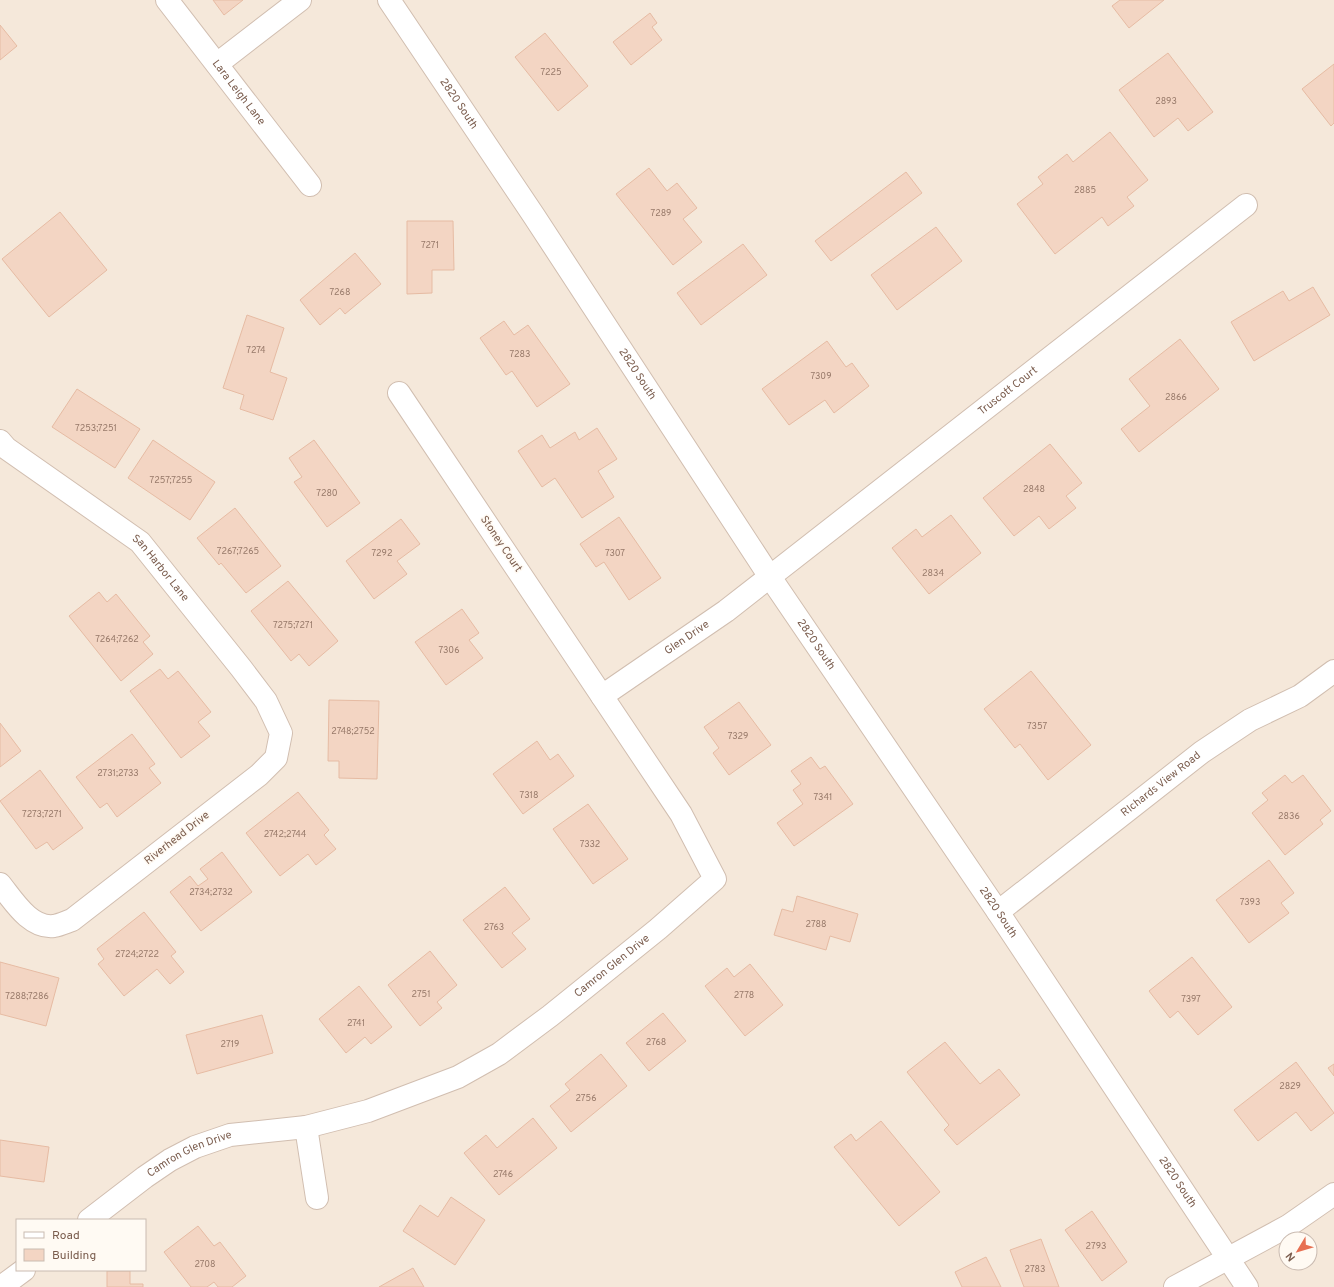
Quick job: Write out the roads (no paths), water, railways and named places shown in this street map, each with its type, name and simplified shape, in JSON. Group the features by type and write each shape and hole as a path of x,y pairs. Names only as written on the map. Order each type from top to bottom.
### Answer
{"street":[{"name":"Lara Leigh Lane","path":"167,0 310,184"},
{"path":"218,64 300,0"},
{"name":"2820 South","path":"389,0 534,216 770,577 998,912 1247,1287"},
{"name":"Truscott Court","path":"770,577 1246,205"},
{"name":"Stoney Court","path":"400,393 602,696"},
{"name":"San Harbor Lane","path":"0,441 6,448 140,542 266,701 282,733"},
{"name":"Glen Drive","path":"602,696 726,611 770,577"},
{"name":"RIchards View Road","path":"998,912 1202,752 1250,720 1300,696 1334,671"},
{"name":"Camron Glen Drive","path":"90,1219 145,1177 170,1160 195,1147 230,1135 306,1128 368,1111 458,1077 499,1054 556,1012 658,929 715,879 681,814 602,696"},
{"name":"Riverhead Drive","path":"0,884 30,918 41,925 53,926 72,920 259,774 276,758 282,733"},
{"path":"306,1128 317,1198"},
{"path":"1176,1287 1288,1226 1334,1194"},
{"path":"2,1287 23,1271"}]}
